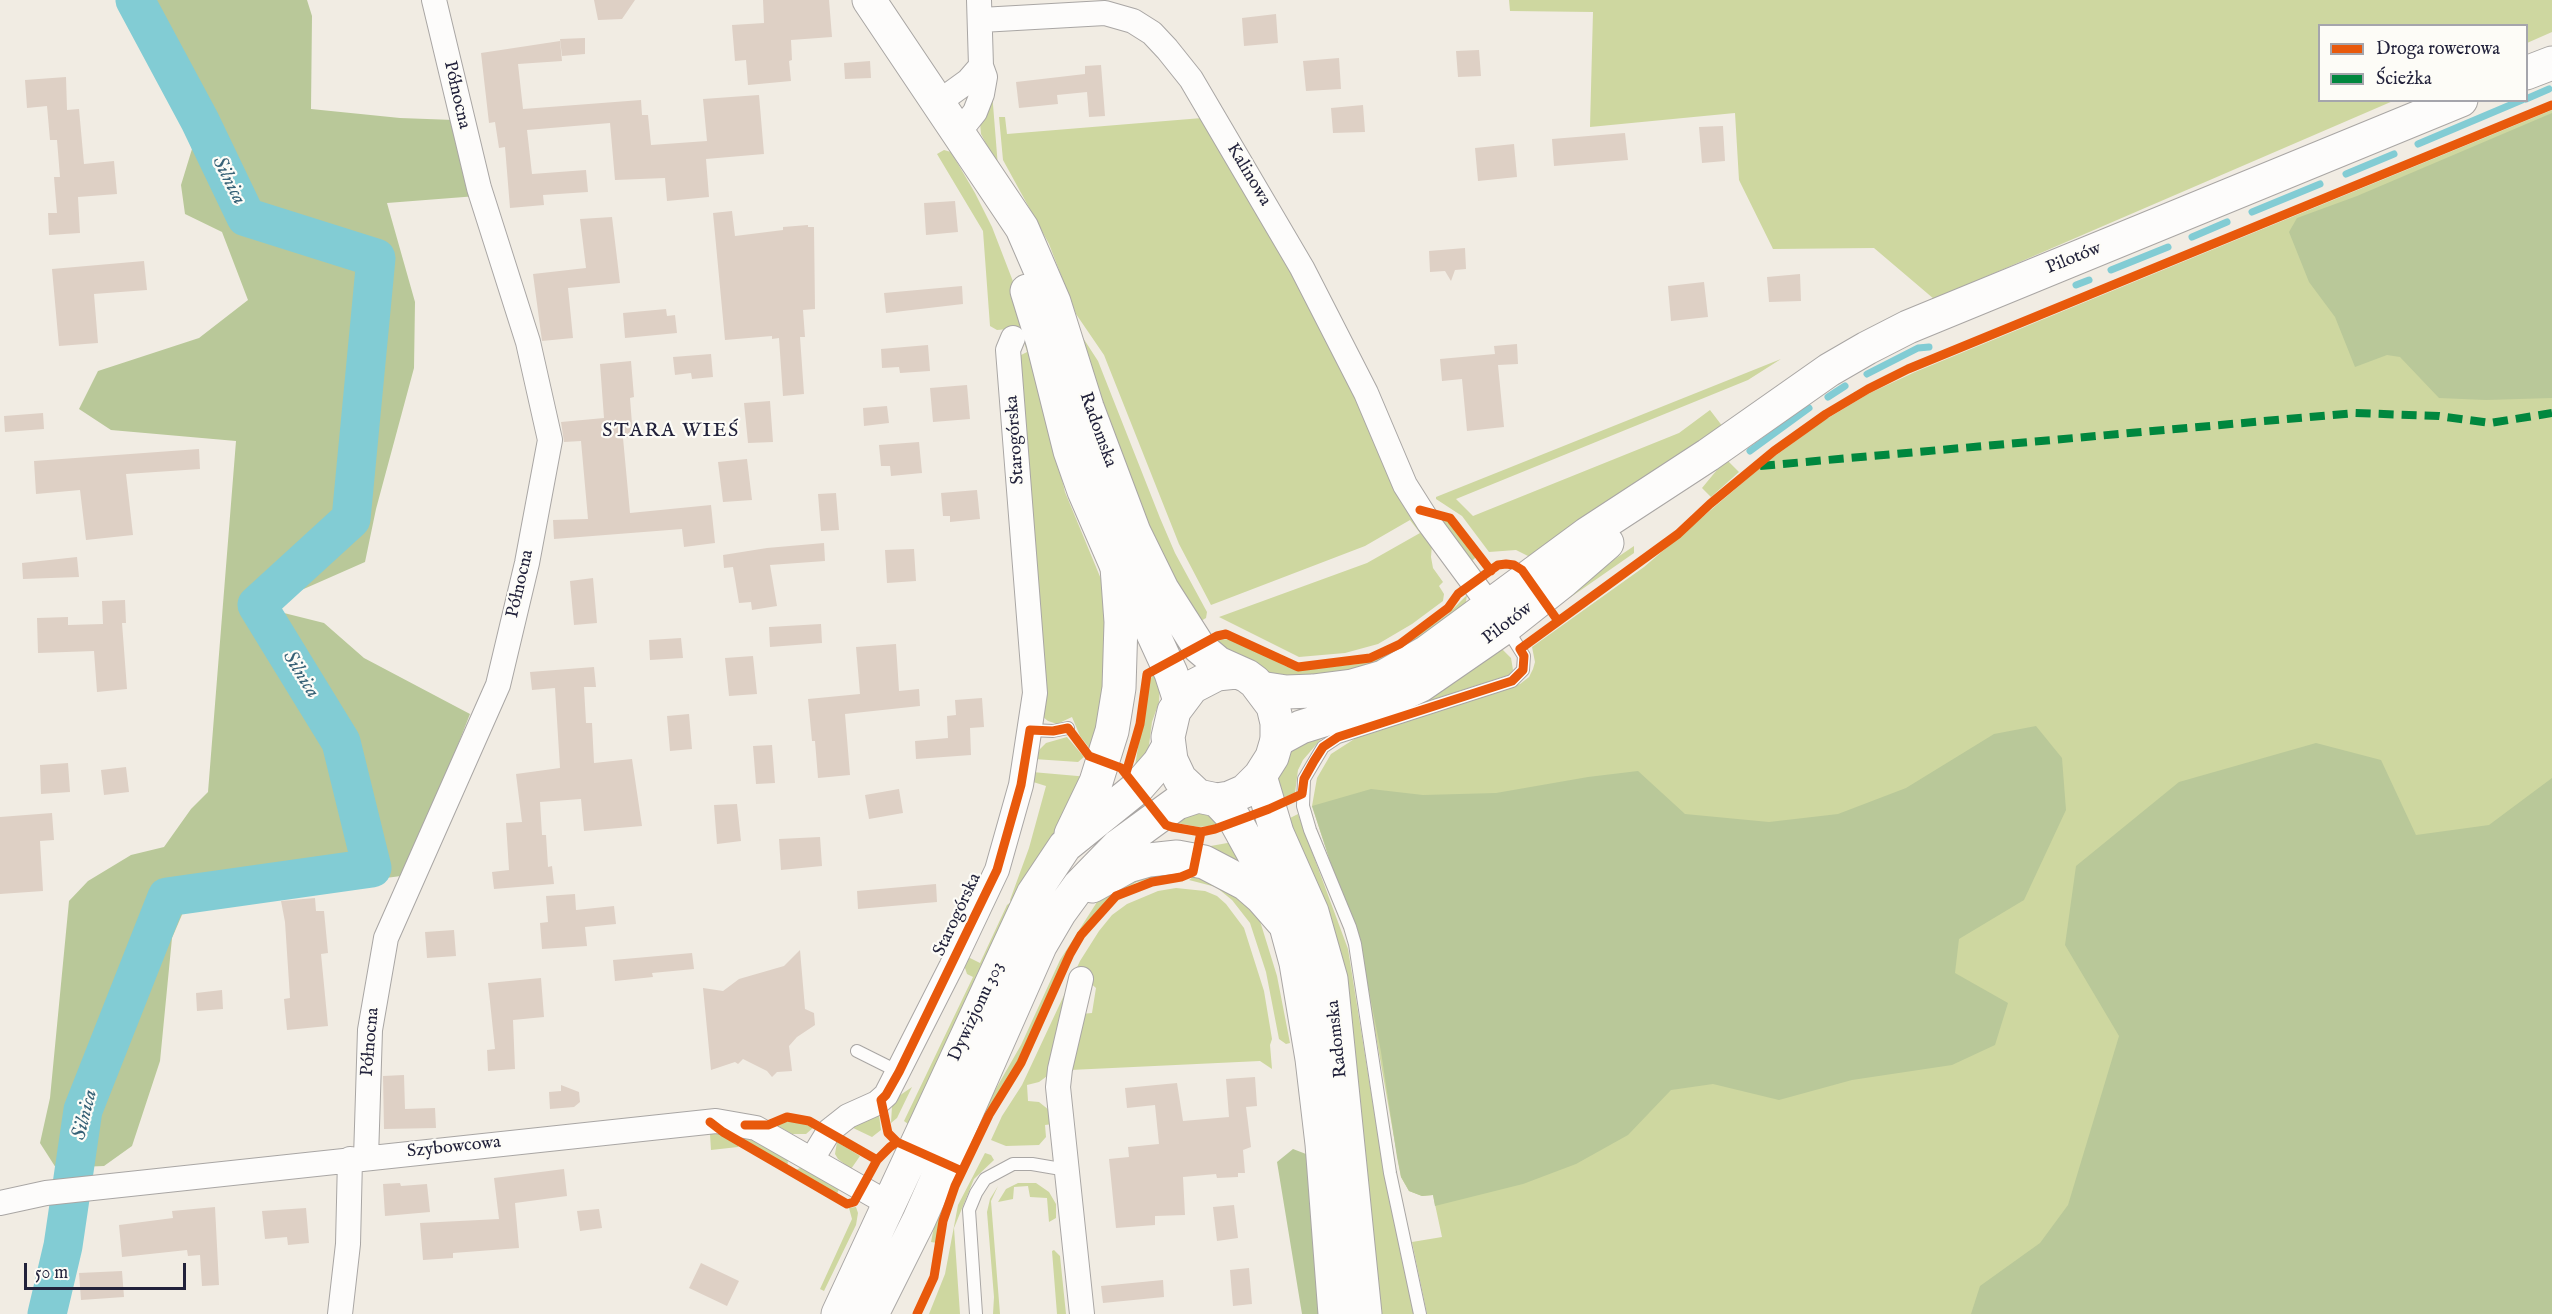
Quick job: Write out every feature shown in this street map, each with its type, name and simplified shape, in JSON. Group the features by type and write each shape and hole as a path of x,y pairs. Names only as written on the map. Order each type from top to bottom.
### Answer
{"main road":[{"name":"Radomska","path":"869,0 1022,228 1061,321 1087,407 1134,532 1162,589 1199,646 1218,663 1248,680"},
{"path":"2528,72 2552,63"},
{"name":"Pilotów","path":"1276,740 1301,727 1391,699 1421,685 1587,534 1708,455 1829,370 1908,327 2455,102"},
{"name":"Radomska","path":"982,171 1033,309 1081,481 1096,523 1117,567 1148,622 1171,673 1180,701"},
{"path":"1065,846 1096,782 1112,731 1119,687 1121,622 1117,567"},
{"name":"Pilotów","path":"1248,680 1286,692 1352,686 1383,677 1498,616"},
{"path":"1205,679 1248,680 1273,706 1277,723 1272,757 1260,776 1245,791 1229,798 1208,798 1180,778 1171,760 1168,747 1170,721 1180,701 1192,687 1205,679"},
{"name":"Dywizjonu 303","path":"838,1314 1033,894 1065,846 1137,788 1159,763 1168,747"},
{"name":"Radomska","path":"1260,776 1277,833 1312,912 1331,979 1365,1314"},
{"name":"Radomska","path":"1208,798 1233,818 1256,858 1286,926 1296,963 1312,1059 1325,1173 1335,1314"},
{"name":"Dywizjonu 303","path":"872,1314 919,1220 1040,946 1060,912 1086,878 1118,846 1177,803 1208,798"},
{"path":"1060,912 1095,883 1128,866 1162,857 1176,857 1204,862 1246,884 1261,897 1286,926"}],"street":[{"name":"Północna","path":"340,1314 370,1030 386,938 498,684 527,563 550,440 528,342 479,188 434,0"},
{"path":"956,130 975,112 982,94 985,77 981,66 980,10"},
{"name":"Kalinowa","path":"980,10 1105,14 1133,21 1152,33 1167,49 1191,79 1302,268 1366,393 1405,485 1429,523 1498,616"},
{"path":"939,102 969,81 981,66"},
{"name":"Starogórska","path":"812,1159 828,1131 848,1116 877,1103 886,1095 899,1072 996,870 1021,785 1035,693 1008,350 1013,338"},
{"path":"1082,979 1060,1069 1058,1087 1082,1314"},
{"name":"Szybowcowa","path":"0,1203 46,1193 98,1187 716,1121 756,1128 889,1204"}],"lane":[{"path":"1420,1314 1390,1173 1355,944 1310,830 1303,806 1304,779 1323,747 1338,737 1512,681 1523,670 1524,656 1498,616"},
{"path":"1030,730 1053,731 1068,728"},
{"path":"857,1051 899,1072"},
{"path":"976,1314 969,1210 976,1193 985,1179 1013,1164 1032,1164 1067,1170"}],"green space":[{"path":"125,0 307,0 312,16 311,109 400,118 454,120 477,196 387,203 415,302 414,368 376,509 365,562 281,599 280,612 324,623 364,658 470,714 443,783 401,876 202,902 184,910 172,938 160,1061 132,1146 104,1166 56,1168 40,1143 50,1098 69,901 88,881 131,855 164,847 191,809 208,792 236,441 111,430 79,409 98,371 199,338 248,300 222,232 185,214 181,185 192,149 165,78"},
{"path":"1509,0 2552,0 2552,32 2528,43 2528,24 2318,24 2318,102 2391,102 1934,299 1874,248 1773,249 1739,180 1735,113 1590,127 1593,12 1510,11"},
{"path":"992,92 998,167 981,134 980,123"},
{"path":"2552,110 2552,1314 1427,1314 1412,1242 1442,1237 1433,1195 1422,1196 1409,1191 1401,1177 1357,929 1332,867 1312,806 1317,778 1331,754 1359,736 1520,684 1529,677 1533,669 1535,662 1532,647 1644,567 1767,462 1820,423 1868,394 1915,372"},
{"path":"2552,113 2552,398 2486,400 2439,398 2400,357 2387,355 2355,367 2335,317 2309,282 2289,232 2297,218 2357,196"},
{"path":"999,117 1005,117 1007,134 1202,118 1290,270 1432,544 1433,568 1443,582 1439,586 1444,594 1443,601 1412,624 1378,644 1345,653 1299,657 1219,617 1367,563 1420,533 1410,520 1365,546 1211,605 1179,544 1104,355 1076,314 1049,244 1003,160"},
{"path":"944,150 951,152 975,193 992,227 1019,297 1065,492 1108,596 1110,695 1091,750 1080,736 1072,717 1057,724 1043,717 1017,357 1027,352 1020,328 997,330 990,326 983,231 937,154"},
{"path":"1074,324 1098,361 1175,553 1207,612 1206,618 1196,624 1152,540"},
{"path":"1781,359 1748,380 1456,499 1473,516 1679,433 1710,410 1723,427 1532,558 1516,550 1489,552 1462,516 1436,499 1436,497"},
{"path":"1726,459 1739,472 1711,497 1702,488"},
{"path":"1444,519 1452,524 1476,557 1471,562 1440,520"},
{"path":"1634,546 1634,553 1568,599 1563,598 1578,584"},
{"path":"1467,595 1465,608 1372,670 1292,680 1271,674 1211,644 1219,639 1235,640 1285,666 1300,670 1358,664 1378,658 1405,644 1448,614"},
{"path":"1497,649 1502,649 1511,658 1513,670 1509,675 1333,732 1321,739 1303,760 1298,770 1295,793 1280,799 1278,779 1293,746"},
{"path":"1156,672 1160,683 1159,702 1152,722 1148,753 1134,772 1149,680"},
{"path":"2036,726 2062,758 2066,810 2024,900 1959,939 1955,973 2008,1003 1995,1045 1952,1065 1852,1080 1779,1100 1713,1084 1671,1090 1628,1135 1576,1164 1523,1184 1435,1206 1433,1195 1422,1196 1409,1191 1401,1177 1397,1157 1381,1052 1357,929 1332,867 1312,806 1371,789 1423,795 1496,793 1638,771 1685,814 1769,822 1838,814 1906,788 1994,734"},
{"path":"1067,737 1084,757 1078,762 1034,759 1046,743"},
{"path":"2316,743 2381,760 2416,835 2489,825 2552,778 2552,1314 1971,1314 1980,1286 2040,1243 2068,1205 2119,1036 2065,945 2076,866 2179,782"},
{"path":"1032,772 1089,777 912,1127 904,1121 973,977 967,974 963,962 966,956 980,963 1007,905 1011,902 1046,786 1030,781"},
{"path":"1201,813 1211,817 1218,825 1199,827 1171,822 1188,814"},
{"path":"1298,814 1348,949 1377,1130 1414,1314 1374,1314 1286,820"},
{"path":"1233,842 1251,873 1205,847"},
{"path":"1177,866 1177,874 1137,882 1111,897 1089,920 1064,960 1016,1064 986,1115 969,1151 966,1152 978,1120 1021,1045 1060,960 1097,902 1112,886"},
{"path":"1202,870 1253,910 1260,921 1277,976 1290,1043 1286,1044 1279,1039 1266,972 1250,923 1232,900 1216,887 1189,880"},
{"path":"1176,888 1205,891 1217,896 1244,928 1264,991 1272,1039 1270,1045 1272,1069 1260,1061 1070,1070 1081,1014 1092,1013 1096,988 1088,981 1050,1074 1039,1082 1027,1085 1028,1101 1039,1102 1049,1110 1053,1124 1045,1125 1046,1137 1039,1145 1006,1146 991,1140 1002,1116 1022,1085 1080,961 1099,931 1112,915 1127,904 1158,891"},
{"path":"912,1087 897,1118 891,1123 892,1106 896,1098"},
{"path":"879,1115 881,1130 872,1137 849,1126"},
{"path":"785,1121 814,1127 806,1134 792,1134 775,1124"},
{"path":"710,1134 719,1134 739,1145 711,1150"},
{"path":"735,1135 755,1140 787,1158 787,1165"},
{"path":"837,1142 860,1156 851,1169 835,1154"},
{"path":"1293,1149 1306,1154 1310,1172 1324,1314 1302,1314 1277,1162"},
{"path":"985,1153 991,1155 994,1160 974,1179 954,1228 960,1314 929,1314 945,1274 958,1205"},
{"path":"802,1167 839,1189 837,1194 796,1170"},
{"path":"956,1175 941,1215 937,1243 931,1242 937,1212"},
{"path":"1018,1183 1036,1183 1049,1192 1056,1204 1056,1218 1049,1222 1047,1198 1030,1197 1028,1186 1014,1187 1013,1199 998,1202 1006,1189"},
{"path":"998,1186 991,1201 1000,1314 993,1314 994,1297 987,1212 990,1199"},
{"path":"856,1207 858,1213 856,1225 824,1291 820,1289 852,1219 849,1208"},
{"path":"1054,1250 1060,1256 1066,1314 1057,1314 1052,1251"}],"building":[{"path":"594,0 635,0 622,19 598,20"},
{"path":"763,0 829,0 832,37 791,40 792,60 789,61 791,81 748,85 746,60 735,61 732,25 764,23"},
{"path":"1276,14 1278,43 1244,46 1242,18"},
{"path":"585,38 585,54 562,56 560,39"},
{"path":"560,41 562,61 518,64 523,109 641,100 642,115 648,115 651,145 707,141 703,99 759,95 764,154 706,159 709,197 667,201 665,178 615,180 610,123 527,130 532,174 586,170 588,192 543,195 544,205 510,208 505,147 499,148 495,122 489,123 481,53"},
{"path":"1479,50 1481,76 1458,77 1456,51"},
{"path":"1339,58 1341,89 1306,91 1303,61"},
{"path":"870,61 871,78 845,79 844,63"},
{"path":"1101,65 1105,116 1089,117 1087,92 1057,95 1058,104 1019,108 1016,82 1085,74 1085,66"},
{"path":"66,77 67,110 79,109 84,164 114,161 117,194 78,197 80,233 49,235 48,213 57,213 54,177 60,177 57,140 50,140 47,106 27,108 25,80"},
{"path":"1363,105 1365,132 1333,133 1331,108"},
{"path":"1723,126 1725,161 1702,163 1699,127"},
{"path":"1625,133 1628,160 1554,166 1552,139"},
{"path":"1514,144 1517,177 1478,181 1475,148"},
{"path":"955,201 958,232 926,235 924,203"},
{"path":"732,211 735,236 783,230 783,227 808,225 808,227 814,227 815,309 803,310 805,337 800,337 804,394 783,396 779,338 772,339 772,336 725,340 713,213"},
{"path":"612,217 620,283 568,288 573,338 542,341 533,274 586,268 580,219"},
{"path":"1465,248 1466,269 1455,270 1451,281 1445,271 1430,272 1429,251"},
{"path":"144,261 147,290 94,294 98,343 59,346 52,269"},
{"path":"1800,274 1801,301 1769,302 1767,277"},
{"path":"1704,282 1708,317 1671,321 1668,286"},
{"path":"962,286 963,304 886,313 884,293"},
{"path":"666,309 667,316 675,315 677,333 625,338 623,313"},
{"path":"1517,344 1518,364 1498,365 1504,427 1467,431 1462,379 1442,381 1440,359 1495,354 1494,346"},
{"path":"928,345 930,371 900,373 899,367 882,368 881,349"},
{"path":"711,354 713,377 692,379 691,373 675,375 673,357"},
{"path":"631,361 634,397 630,398 633,437 623,438 630,513 711,505 715,543 684,547 682,529 554,539 553,520 588,519 581,441 564,442 561,422 604,418 600,364"},
{"path":"967,385 970,419 933,422 930,388"},
{"path":"770,401 773,442 748,443 744,403"},
{"path":"887,406 889,423 864,426 863,408"},
{"path":"43,413 44,429 5,432 4,416"},
{"path":"919,442 922,473 891,476 890,466 881,466 879,445"},
{"path":"199,449 200,469 126,474 133,535 86,540 80,490 36,494 34,461"},
{"path":"747,459 752,500 723,502 718,462"},
{"path":"977,490 980,519 950,522 950,516 943,516 941,493"},
{"path":"836,493 839,530 821,531 818,494"},
{"path":"824,543 825,561 770,565 777,606 752,610 751,602 739,603 733,567 724,568 723,555"},
{"path":"914,549 916,581 887,583 885,550"},
{"path":"77,557 79,577 23,579 22,563"},
{"path":"593,578 597,623 574,625 570,581"},
{"path":"125,600 126,623 122,623 127,689 97,692 94,651 38,653 37,618 68,617 68,625 103,624 102,601"},
{"path":"821,624 822,643 770,647 769,627"},
{"path":"681,638 683,658 650,660 649,640"},
{"path":"896,644 899,691 919,689 920,706 845,714 850,775 818,778 808,699 860,694 856,647"},
{"path":"753,656 757,694 729,696 725,658"},
{"path":"594,667 596,687 584,687 586,723 592,723 594,763 632,759 642,826 584,831 581,799 540,802 542,835 546,835 548,867 552,866 554,884 494,889 492,872 509,870 506,823 522,822 516,774 560,768 555,688 532,690 530,672"},
{"path":"982,698 984,727 970,728 971,755 916,759 915,741 948,738 947,716 956,715 955,700"},
{"path":"689,714 692,749 670,751 667,716"},
{"path":"772,745 775,783 756,784 753,746"},
{"path":"68,763 70,792 41,794 40,765"},
{"path":"126,767 129,792 104,795 101,770"},
{"path":"899,789 903,813 869,819 865,795"},
{"path":"737,804 741,841 717,844 714,805"},
{"path":"52,813 54,840 40,841 43,891 0,894 0,817"},
{"path":"820,837 822,866 781,870 779,839"},
{"path":"936,884 937,902 858,909 857,891"},
{"path":"575,894 576,910 614,906 616,924 585,927 587,946 542,949 540,923 548,922 546,896"},
{"path":"315,898 316,911 324,911 328,953 321,954 328,1026 287,1030 284,999 290,998 285,922 281,901"},
{"path":"454,930 456,956 427,958 425,932"},
{"path":"800,950 805,1009 814,1013 815,1025 797,1037 789,1046 792,1071 777,1072 772,1077 767,1071 743,1059 738,1064 735,1062 711,1070 703,988 723,991 739,979 784,966"},
{"path":"692,953 694,969 652,973 653,977 615,981 613,960"},
{"path":"541,978 544,1017 513,1020 515,1069 488,1071 487,1050 495,1049 488,983"},
{"path":"222,990 223,1009 197,1011 196,993"},
{"path":"404,1075 405,1109 435,1108 436,1128 384,1129 383,1076"},
{"path":"1255,1077 1257,1106 1246,1107 1251,1147 1243,1150 1245,1173 1238,1173 1238,1177 1217,1178 1216,1174 1183,1177 1185,1215 1155,1216 1155,1225 1116,1228 1109,1159 1129,1157 1128,1147 1159,1144 1155,1105 1127,1108 1125,1088 1177,1083 1183,1121 1229,1117 1226,1079"},
{"path":"561,1085 579,1092 580,1102 574,1107 550,1109 549,1092 561,1091"},
{"path":"564,1169 567,1196 515,1203 519,1248 453,1253 453,1258 423,1260 420,1223 499,1219 494,1178"},
{"path":"400,1183 401,1186 427,1184 430,1212 385,1216 383,1184"},
{"path":"1234,1205 1238,1238 1217,1241 1213,1207"},
{"path":"215,1207 219,1285 202,1286 200,1255 188,1256 187,1250 122,1257 119,1225 173,1218 172,1211"},
{"path":"306,1208 309,1243 288,1245 287,1237 265,1239 262,1211"},
{"path":"599,1209 602,1228 580,1231 577,1211"},
{"path":"701,1263 739,1281 727,1306 689,1288"},
{"path":"1249,1268 1252,1304 1233,1306 1230,1270"},
{"path":"122,1271 124,1297 81,1300 79,1273"},
{"path":"1163,1280 1164,1297 1103,1303 1101,1286"}],"waterway":[{"name":"Silnica","path":"47,1314 63,1246 83,1110 167,897 372,868 341,742 257,605 351,519 376,258 246,217 200,121 135,0"},
{"path":"2528,98 2549,89"},
{"path":"2418,144 2517,102"},
{"path":"2346,174 2394,154"},
{"path":"2252,212 2320,184"},
{"path":"2192,237 2227,222"},
{"path":"2111,270 2168,247"},
{"path":"2076,285 2089,280"},
{"path":"1867,374 1918,348 1929,347"},
{"path":"1828,397 1845,386"},
{"path":"1750,451 1809,408"}],"marked path":[{"path":"1760,466 2355,413 2439,416 2490,423 2552,413"}],"cycle path":[{"path":"897,1142 888,1133 881,1100 899,1072 997,870 1021,785 1030,730 1053,731 1068,728 1089,756 1121,768 1166,825 1172,827 1201,832 1269,809 1302,794 1304,779 1314,761 1323,747 1338,737 1512,681 1523,670 1524,656 1520,649 1678,534 1774,451 1826,414 1868,389 1908,369 2552,105"},
{"path":"1420,510 1450,518 1491,571"},
{"path":"1126,773 1140,724 1147,674 1217,636 1226,634 1298,667 1370,658 1400,644 1448,608 1458,594 1498,565 1506,564 1514,565 1522,570 1558,621"},
{"path":"917,1314 934,1277 943,1221 955,1186 989,1115 1021,1063 1070,954 1081,935 1116,896 1152,882 1181,877 1193,872 1201,832"},
{"path":"745,1125 768,1125 787,1117 809,1121 877,1160"},
{"path":"710,1122 723,1132 847,1204 854,1202 877,1160 897,1142 962,1171"}],"district":[{"name":"STARA WIEŚ","path":"671,432"}]}
